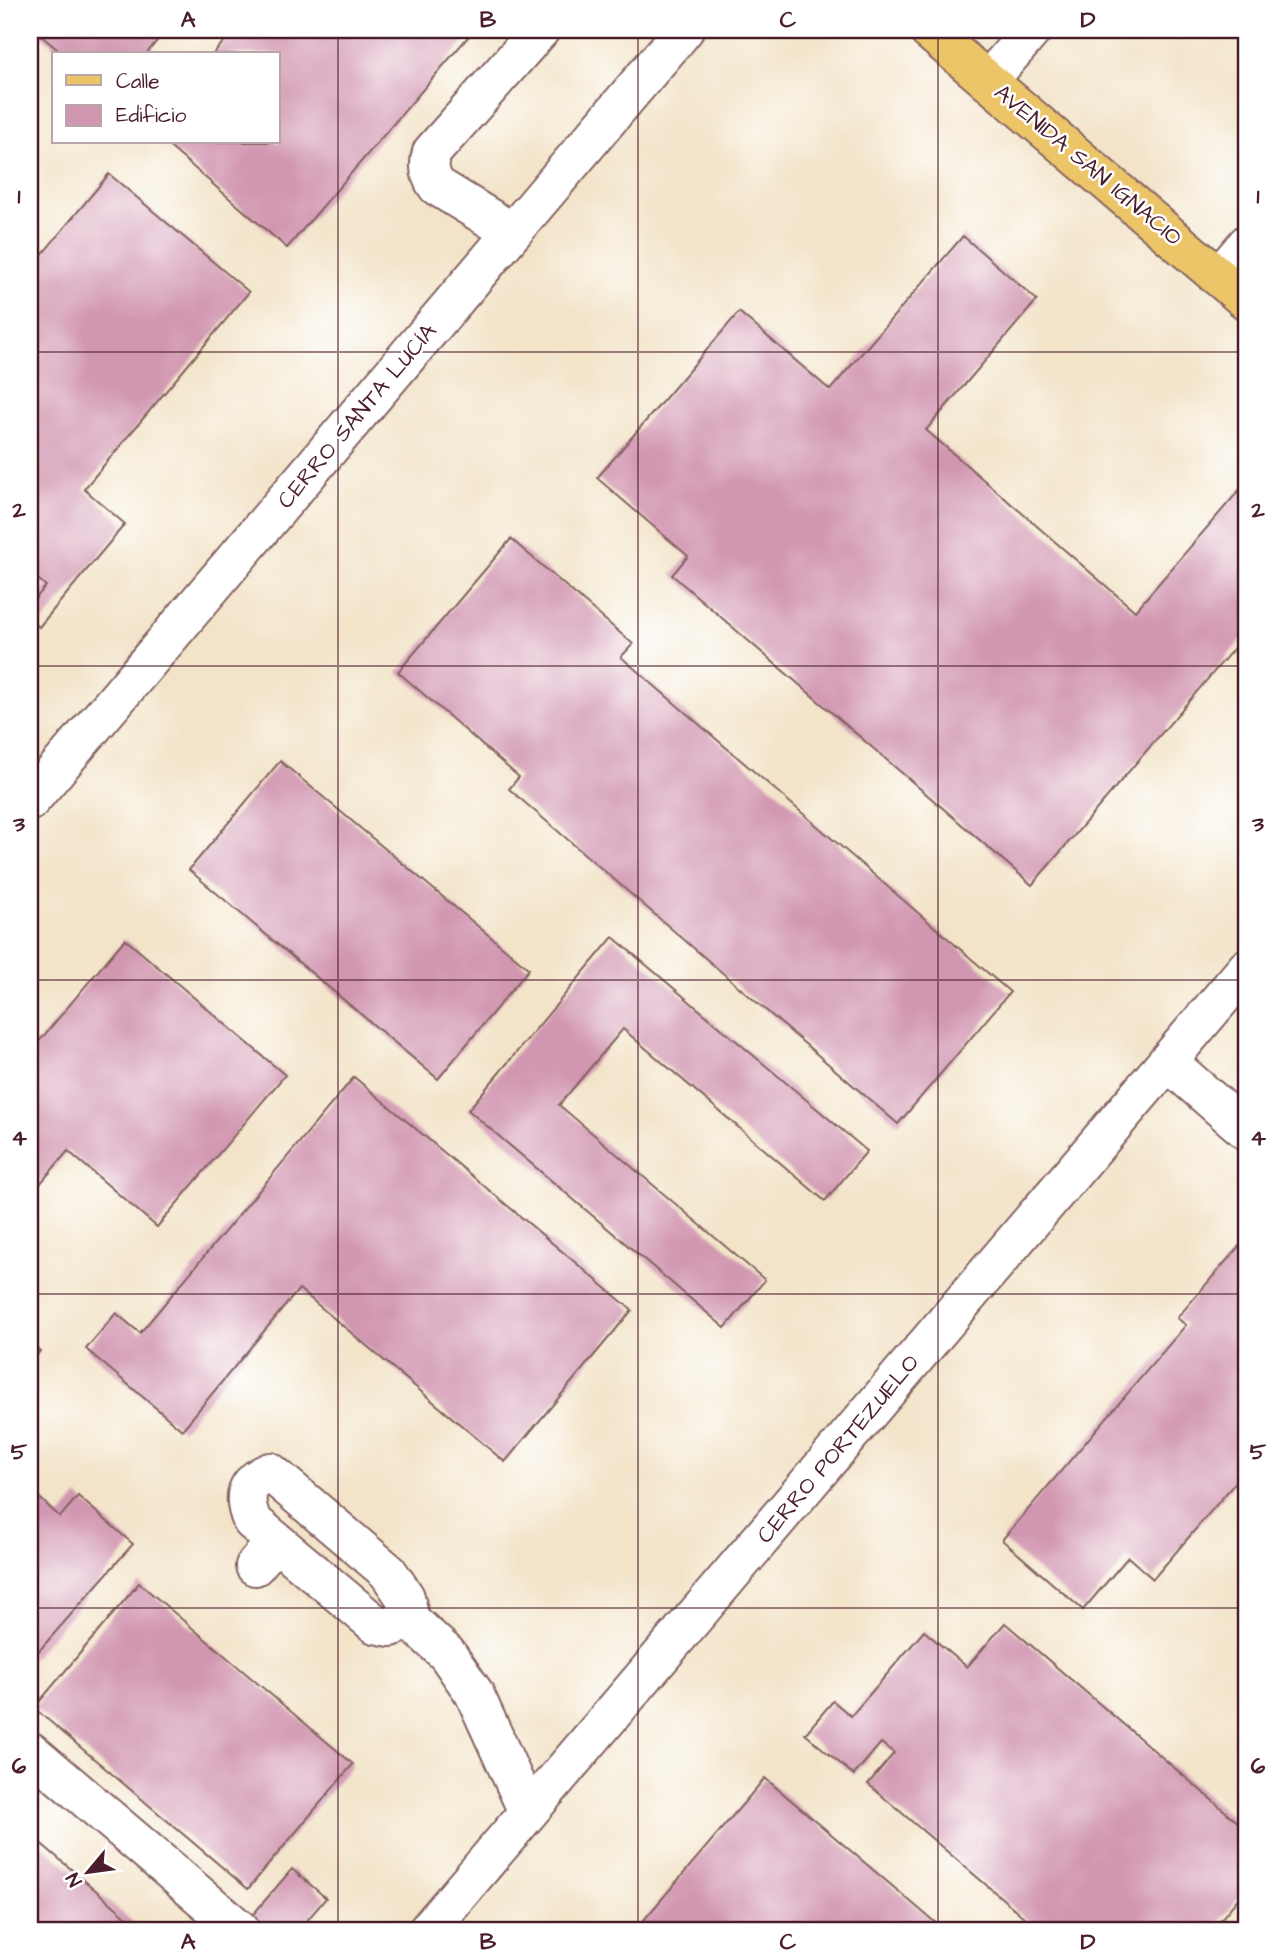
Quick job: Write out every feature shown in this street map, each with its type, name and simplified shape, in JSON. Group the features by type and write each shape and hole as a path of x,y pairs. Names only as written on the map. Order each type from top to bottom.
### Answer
{"main road":[{"name":"AVENIDA SAN IGNACIO","path":"928,30 1233,289"}],"street":[{"path":"512,232 438,186 432,179 429,161 432,152 540,30"},
{"name":"CERRO SANTA LUCÍA","path":"30,802 684,30"},
{"path":"988,81 1032,30"},
{"path":"1233,289 1247,244"},
{"name":"CERRO PORTEZUELO","path":"428,1930 1247,968"},
{"path":"1168,1062 1247,1131"},
{"path":"383,1633 405,1597 388,1572 270,1472 256,1478 246,1489 246,1506 266,1554 375,1624 383,1633 447,1654 474,1693 528,1812"},
{"path":"30,1751 240,1930"}],"building":[{"path":"34,30 166,30 148,52 61,52"},
{"path":"234,30 474,30 287,248 166,144 280,144 280,52 215,52"},
{"path":"109,174 249,292 84,489 125,524 39,627 30,620 30,605 46,586 30,572 30,269"},
{"path":"963,236 1037,300 926,430 1135,611 1242,487 1247,492 1247,633 1032,885 672,575 688,556 597,478 739,312 830,390"},
{"path":"511,539 633,644 621,657 1010,992 898,1124 509,789 519,777 398,672"},
{"path":"280,761 529,969 438,1079 189,870"},
{"path":"613,937 867,1151 825,1201 623,1029 559,1105 765,1280 725,1328 468,1110"},
{"path":"125,939 285,1075 157,1227 68,1151 34,1191 30,1187 30,1052"},
{"path":"354,1077 632,1310 505,1462 299,1289 182,1430 86,1349 116,1313 140,1333"},
{"path":"1247,1237 1247,1469 1153,1579 1128,1557 1083,1610 1002,1540 1186,1325 1177,1318"},
{"path":"30,1342 40,1351 30,1363"},
{"path":"30,1489 60,1517 78,1496 133,1544 30,1661"},
{"path":"139,1583 353,1764 248,1889 34,1708"},
{"path":"1005,1623 1247,1830 1247,1888 1212,1930 1039,1930 868,1784 894,1753 881,1743 854,1775 805,1734 833,1701 851,1716 924,1631 967,1667"},
{"path":"765,1778 944,1930 637,1928"},
{"path":"30,1834 134,1923 128,1930 30,1930"},
{"path":"292,1869 326,1898 299,1930 263,1930 249,1919"}]}
